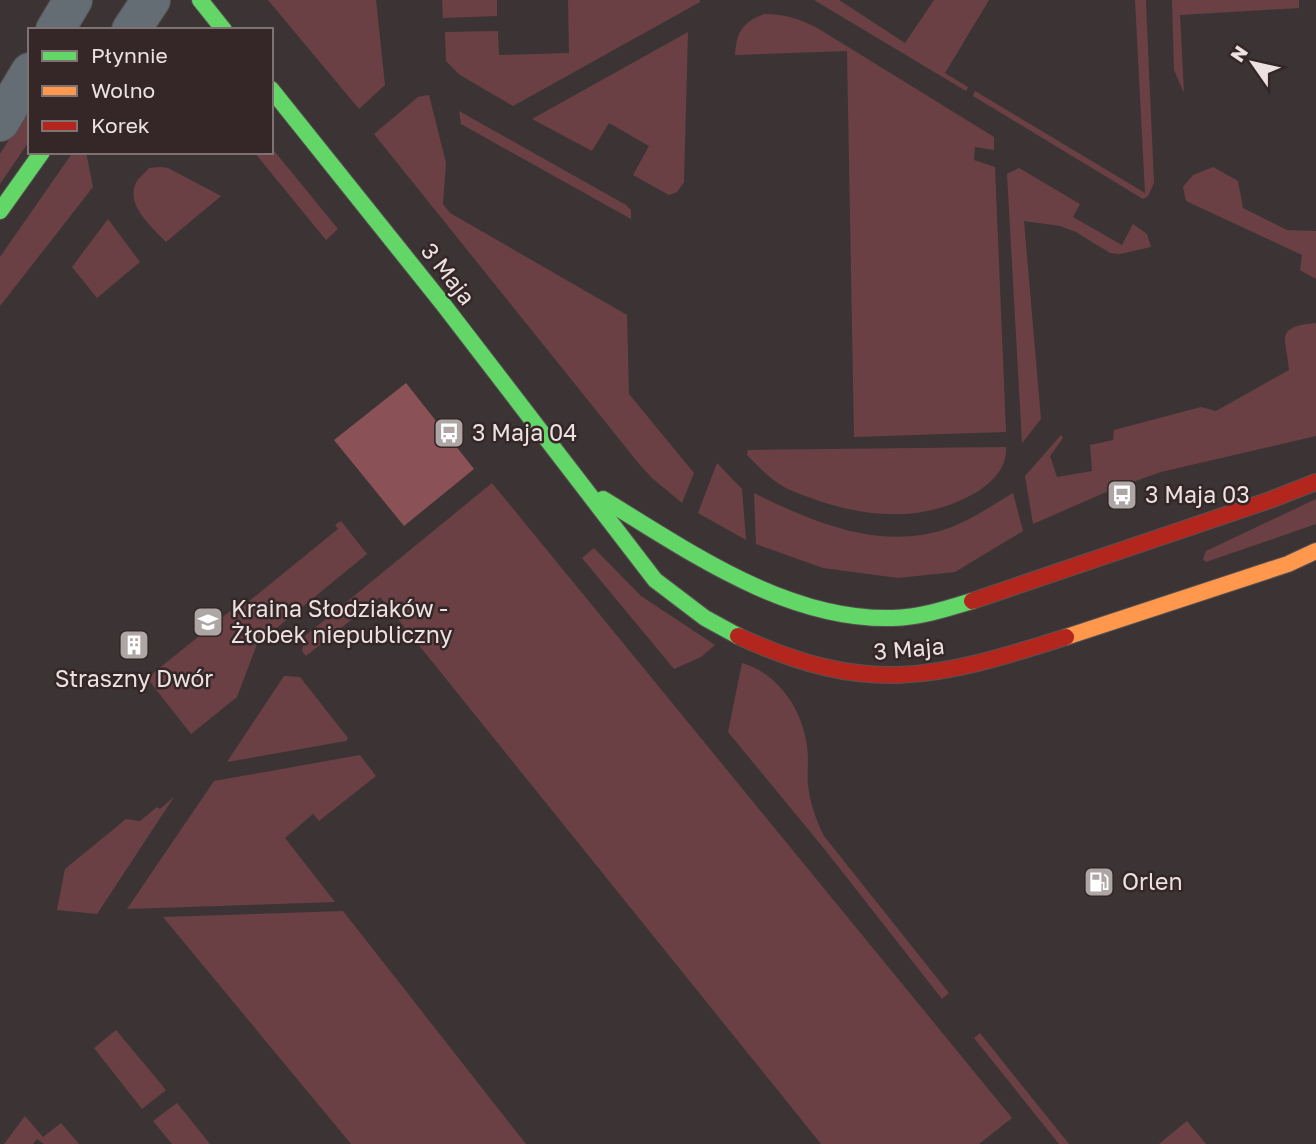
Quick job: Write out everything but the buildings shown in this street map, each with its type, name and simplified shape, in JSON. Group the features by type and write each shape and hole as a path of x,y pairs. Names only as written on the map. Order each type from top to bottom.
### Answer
{"street":[{"path":"56,28 73,0"},
{"path":"132,28 151,0"},
{"path":"200,0 222,28"},
{"path":"0,122 28,75"},
{"name":"3 Maja","path":"273,92 443,304 654,580 686,605 771,651 850,674 892,677 951,669 1028,649 1288,564 1316,551"},
{"path":"0,211 41,154"},
{"name":"3 Maja","path":"586,489 715,566 758,587 833,611 860,616 900,617 938,612 1257,505 1316,482"},
{"name":"3 Maja","path":"1288,564 1316,567"}],"shaded area":[{"path":"268,0 376,0 385,85 359,109"},
{"path":"442,0 497,0 497,16 443,18"},
{"path":"568,0 700,2 513,106 460,75 446,61 445,32 498,31 499,55 569,53"},
{"path":"814,0 839,0 905,43 934,0 989,0 945,73 968,87 966,91"},
{"path":"1135,0 1146,0 1154,183 1148,196 1143,199 973,96 975,91 1145,193"},
{"path":"1172,0 1299,0 1299,8 1180,15 1184,93 1174,70"},
{"path":"764,14 792,18 819,29 994,137 994,150 975,147 974,160 995,167 1006,432 854,437 847,51 735,55 742,29 750,21"},
{"path":"688,32 684,182 677,192 669,195 633,175 649,146 609,123 592,151 532,119"},
{"path":"429,95 446,163 443,204 450,213 627,315 629,394 694,473 682,503 640,465 374,134 418,97"},
{"path":"28,109 28,143 0,184 0,154"},
{"path":"459,111 626,205 631,210 631,219 461,124"},
{"path":"273,149 338,229 326,240 256,154 273,154"},
{"path":"72,154 86,154 93,187 0,306 0,257"},
{"path":"1213,167 1238,181 1243,208 1287,230 1316,231 1316,279 1300,270 1302,255 1186,201 1183,187 1193,175"},
{"path":"149,168 168,168 221,196 166,242 138,209 134,193 136,183"},
{"path":"1019,168 1080,204 1073,217 1122,245 1133,224 1147,234 1151,247 1120,254 1110,253 1076,232 1060,226 1024,221 1041,419 1022,443 1007,174"},
{"path":"108,219 140,262 97,298 72,267"},
{"path":"1316,323 1316,436 1161,472 1113,489 1033,524 1025,476 1061,435 1063,438 1050,456 1057,477 1092,471 1090,445 1113,440 1114,430 1201,407 1216,411 1289,370 1285,342 1288,331 1294,327"},
{"path":"406,383 474,469 404,526 334,440"},
{"path":"1006,447 1004,462 997,474 975,493 937,509 898,514 878,514 839,507 785,488 747,455 748,450"},
{"path":"717,463 742,489 746,540 698,513"},
{"path":"492,483 1012,1118 979,1144 821,1144 380,597 306,656 302,651 305,636"},
{"path":"754,493 823,523 871,535 896,537 921,535 955,526 1013,493 1023,531 955,572 898,578 823,568 756,544"},
{"path":"1316,499 1316,524 1206,562 1203,559 1206,551"},
{"path":"341,521 367,554 257,644 237,697 191,734 147,678 234,608 237,611 338,529 335,525"},
{"path":"594,548 641,596 715,645 701,657 674,669 582,558"},
{"path":"742,663 767,675 794,707 805,733 810,798 824,836 949,993 942,999 728,732"},
{"path":"284,676 300,677 348,738 346,741 227,762"},
{"path":"360,755 376,776 319,821 313,814 285,838 335,902 127,909 214,781"},
{"path":"174,797 97,914 57,910 65,869 126,819 140,821"},
{"path":"343,911 526,1144 351,1144 163,917"},
{"path":"116,1030 166,1090 142,1109 94,1048"},
{"path":"980,1033 1069,1144 1059,1144 974,1038"},
{"path":"177,1103 210,1144 172,1144 153,1121"},
{"path":"25,1116 43,1137 61,1123 79,1144 44,1144 37,1139 33,1144 4,1144"},
{"path":"1187,1121 1206,1144 1159,1144 1160,1143"}],"traffic: fast":[{"path":"200,0 222,28"},
{"path":"273,92 443,304 655,580 705,618 738,636"},
{"path":"0,211 41,154"},
{"path":"603,499 741,580 815,608 854,616 893,618 943,610 972,601"}],"traffic: slow":[{"path":"1066,637 1288,564 1316,551"}],"traffic: jam":[{"path":"972,601 1316,482"},
{"path":"738,636 784,655 826,667 864,674 902,675 978,663 1066,637"}],"place":[{"name":"3 Maja 04","path":"449,433"},
{"name":"3 Maja 03","path":"1122,495"},
{"name":"Kraina Słodziaków - Żłobek niepubliczny","path":"208,622"},
{"name":"Straszny Dwór","path":"134,645"},
{"name":"Orlen","path":"1099,882"}]}
